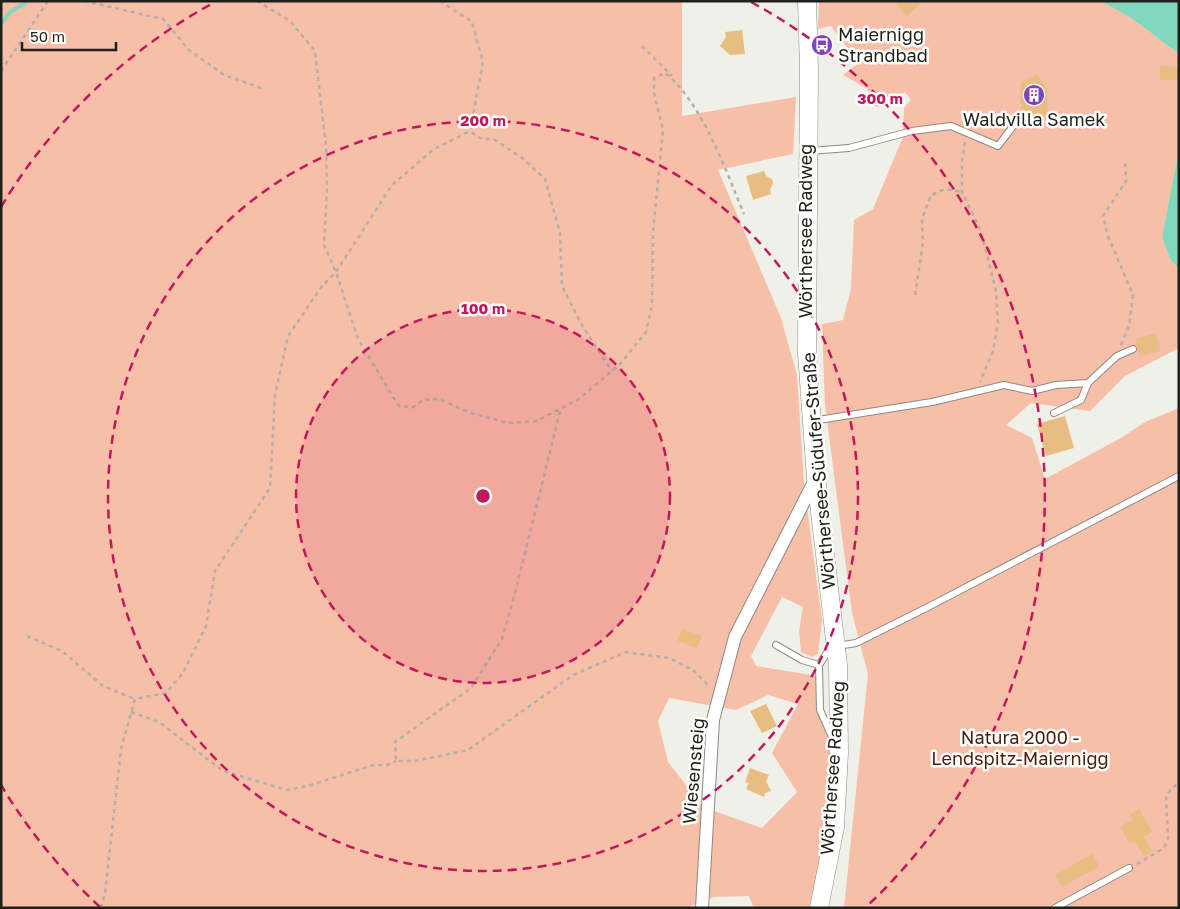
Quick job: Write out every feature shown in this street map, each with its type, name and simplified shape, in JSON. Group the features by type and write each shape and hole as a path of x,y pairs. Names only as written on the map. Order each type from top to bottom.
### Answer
{"main road":[{"name":"Wörthersee-Südufer-Straße","path":"807,1 807,353 816,478 837,646 839,753 835,827 819,908"}],"street":[{"name":"Wiesensteig","path":"702,908 713,720 735,638 816,478"}],"lane":[{"path":"808,151 849,148 912,131 951,126 998,146 1016,121"},
{"path":"1054,413 1081,400 1088,383 1117,356 1133,349"},
{"path":"811,421 932,402 1004,385 1032,391 1056,384 1088,383"},
{"path":"839,753 820,710 819,665 827,653 837,646 856,643 1179,476"},
{"path":"776,644 802,660 819,665"},
{"path":"1055,908 1129,868"}],"path":[{"path":"1,71 48,1"},
{"path":"84,1 163,19 189,50 224,75 264,89"},
{"path":"256,1 290,21 314,51 326,146 327,189 324,245 336,272 358,339 398,405 412,408 423,400 439,399 471,413 510,423 537,421 560,411 579,399 612,371 646,332 652,305 653,232 664,130 654,93 654,78 665,73 678,83"},
{"path":"440,1 472,22 483,62 470,131"},
{"path":"642,46 678,83 712,138 744,214"},
{"path":"27,636 62,650 102,686 134,698 166,693 183,673 206,626 216,571 270,488 275,396 288,336 322,286 336,272 392,185 434,149 470,131"},
{"path":"470,131 480,138 494,140 521,157 545,179 560,233 562,286 583,327 612,371"},
{"path":"967,134 962,162 962,192 981,231 996,291 998,315 993,351 975,392"},
{"path":"1117,356 1129,326 1133,295 1108,236 1103,216 1126,181 1125,163"},
{"path":"915,295 923,242 922,219 931,195 945,189 962,192"},
{"path":"396,761 395,742 471,688 502,639 560,411"},
{"path":"131,712 145,715 159,722 223,771 287,790 308,786 373,765 387,765 396,761 415,761 468,750 573,675 626,652 669,658 693,670 720,698"},
{"path":"101,908 106,893 121,749 134,698"},
{"path":"1129,868 1164,848 1168,839 1166,795 1179,782"}],"green space":[{"path":"1,1 682,1 682,116 796,97 793,154 718,170 781,318 797,375 804,484 822,621 818,654 812,657 801,652 799,631 803,607 782,597 751,656 756,666 817,676 817,701 834,749 828,849 813,908 754,908 749,896 714,897 686,908 1,908","holes":["768,695 798,704 772,753 797,792 762,828 703,807 668,762 658,721 669,698 736,710"]},
{"name":"Natura 2000 - Lendspitz-Maiernigg","path":"819,1 1101,1 1131,18 1179,54 1179,149 1162,237 1170,259 1179,269 1179,348 1125,376 1090,411 1031,403 1006,425 1032,438 1045,479 1121,438 1145,422 1179,408 1179,908 844,908 868,674 852,613 825,405 822,324 843,320 851,289 854,220 873,209 903,137 904,108 911,100 905,92 878,107 868,104 868,89 843,75 859,63 831,26 818,29"}],"shaded area":[{"path":"1101,1 1179,1 1179,54 1131,18"},
{"path":"1179,149 1179,269 1170,259 1162,237"}],"building":[{"path":"894,1 923,1 907,16"},
{"path":"742,30 745,54 730,55 720,46 726,37 725,32"},
{"path":"1160,66 1179,67 1179,80 1160,80"},
{"name":"Waldvilla Samek","path":"1037,74 1047,89 1048,115 1024,118 1020,100 1021,82"},
{"path":"764,171 766,176 772,179 771,194 753,200 746,176"},
{"path":"1156,333 1161,351 1140,356 1135,339"},
{"path":"1065,416 1074,448 1046,456 1037,424"},
{"path":"682,629 702,636 697,648 678,641"},
{"path":"766,704 777,726 762,733 750,711"},
{"path":"750,768 769,775 766,781 771,791 765,793 764,797 746,789 749,783 745,782"},
{"path":"1139,809 1152,832 1144,837 1152,852 1144,856 1135,842 1130,844 1120,827 1133,819 1130,814"},
{"path":"1092,854 1099,866 1062,887 1055,875"}],"waterway":[{"path":"1,24 9,13 28,1"}],"place":[{"name":"Maiernigg Strandbad","path":"822,45"},
{"name":"Waldvilla Samek","path":"1034,95"}]}
